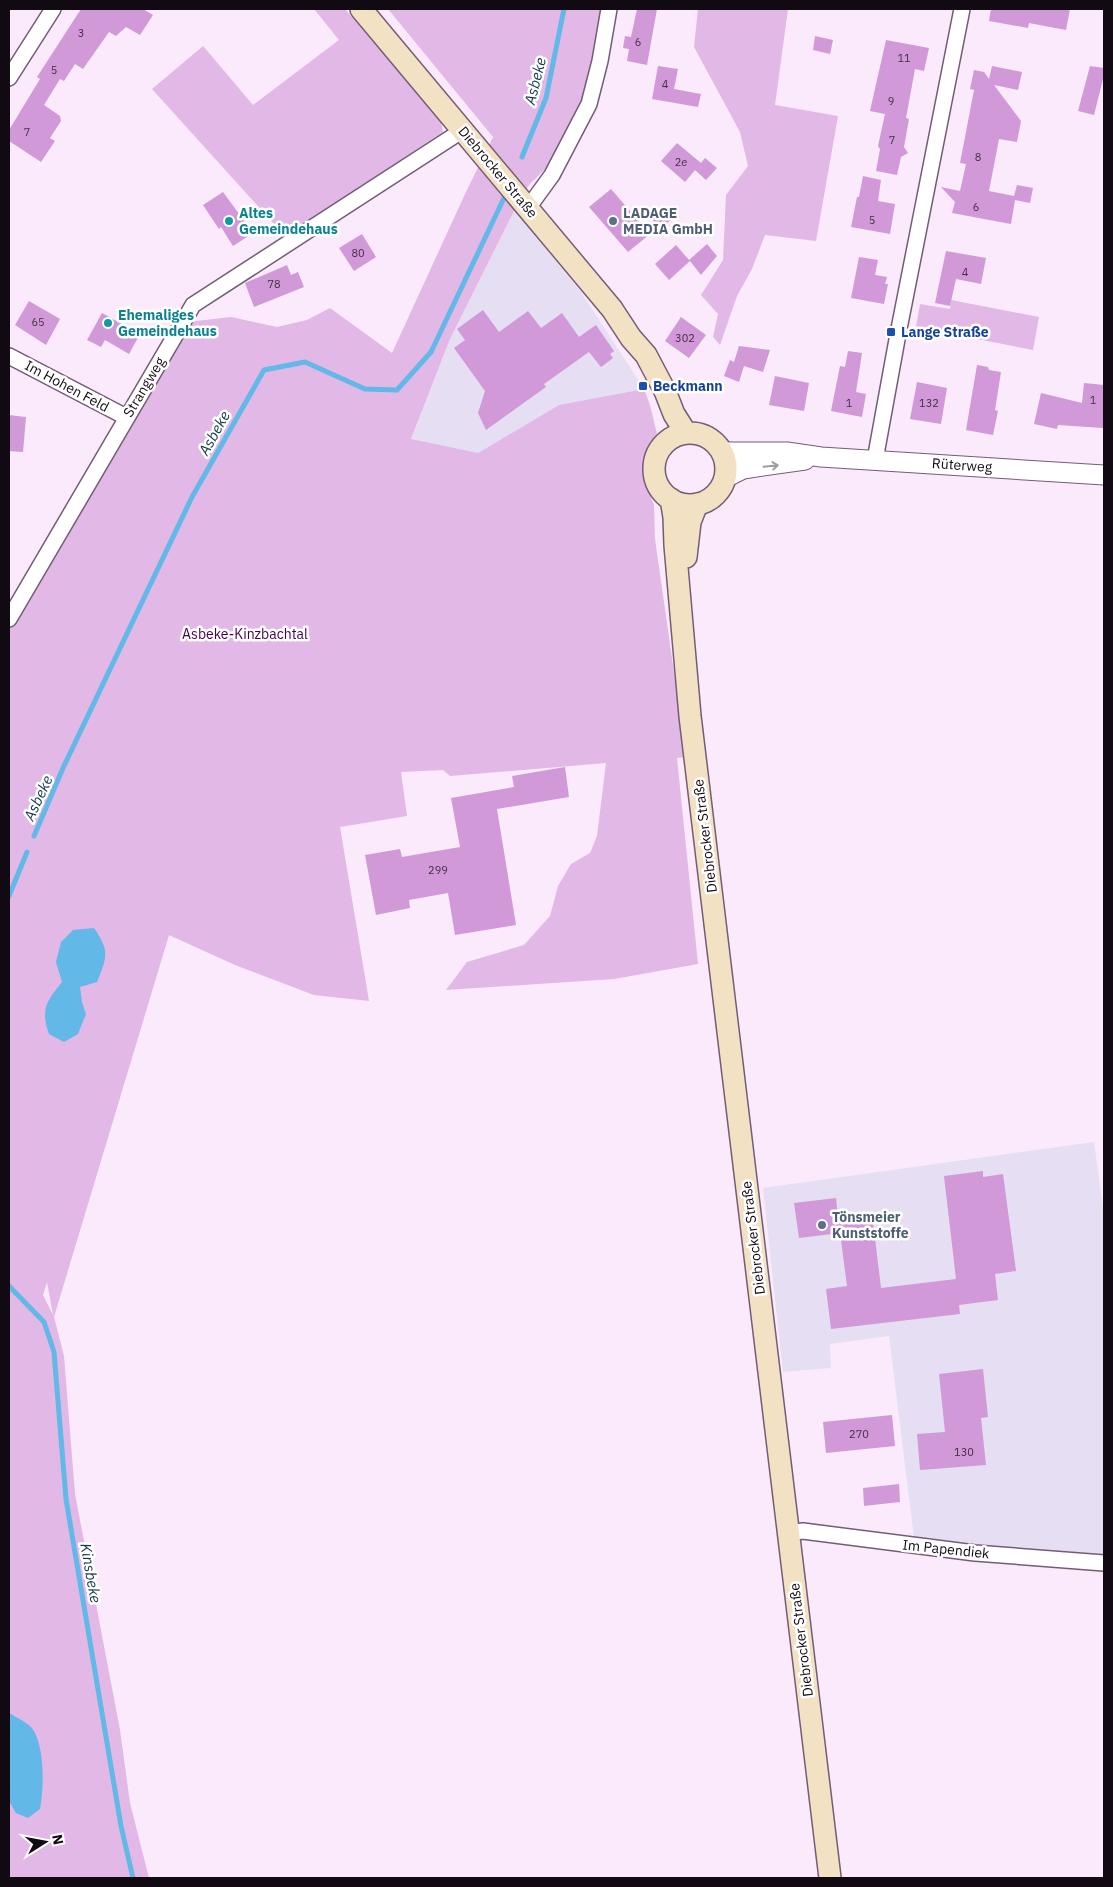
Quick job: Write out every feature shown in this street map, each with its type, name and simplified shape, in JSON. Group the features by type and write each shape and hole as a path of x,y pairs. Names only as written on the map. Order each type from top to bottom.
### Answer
{"main road":[{"name":"Diebrocker Straße","path":"361,9 612,308 631,338 646,355 665,391 674,414 677,437"},
{"path":"700,434 713,441 722,452 726,465 725,478 719,490 709,499 697,504 683,504 671,499 661,490 655,478 654,464 658,452 677,437 700,434"},
{"name":"Diebrocker Straße","path":"671,499 690,716 830,1878"},
{"name":"Diebrocker Straße","path":"680,597 690,522 697,504"}],"street":[{"path":"9,78 54,9"},
{"path":"528,208 552,175 589,104 610,9"},
{"path":"875,460 962,9"},
{"name":"Strangweg","path":"9,619 126,417 193,306 463,130"},
{"name":"Im Hohen Feld","path":"9,356 126,417"},
{"name":"Rüterweg","path":"722,452 788,452 821,457 1104,475"},
{"name":"Rüterweg","path":"725,478 743,469 788,464 821,457"},
{"name":"Im Papendiek","path":"787,1532 803,1531 975,1553 1104,1563"}],"shaded area":[{"path":"514,211 581,292 644,389 559,405 478,453 411,440 450,339"},
{"path":"1094,1142 1104,1214 1104,1559 914,1537 889,1336 830,1344 831,1368 783,1372 763,1188"}],"green space":[{"path":"314,9 345,9 441,121 443,132 285,236 152,89 203,46 253,105 339,40"},
{"name":"Asbeke-Kinzbachtal","path":"388,9 604,9 580,134 529,185 514,211 450,339 411,439 478,453 559,405 644,389 657,434 644,460 647,487 654,505 655,539 686,757 677,758 698,964 614,979 446,990 467,962 524,945 550,916 558,886 571,864 590,853 597,836 606,763 450,776 443,770 401,772 407,816 340,827 369,1001 314,995 235,965 169,935 54,1317 64,1356 75,1494 120,1730 130,1803 149,1878 9,1878 9,627 188,322 231,317 277,327 307,320 330,308 392,353 493,137","holes":["47,1282 53,1315 43,1295"]},
{"path":"698,9 788,9 775,105 838,116 816,241 765,235 752,269 737,296 720,345 713,337 718,314 701,295 723,260 726,195 748,166 740,132 694,47"},
{"path":"951,300 1039,317 1033,350 916,327 920,304 950,309"}],"water":[{"path":"94,928 103,943 105,960 97,982 80,987 86,1014 78,1034 64,1042 49,1034 45,1018 46,1006 62,982 56,962 61,942 73,930"},
{"path":"9,1713 32,1728 41,1756 43,1779 40,1809 28,1818 16,1813 9,1801"}],"building":[{"path":"81,9 143,9 153,15 140,35 126,27 116,36 109,32 83,69 75,64 64,81 60,79 44,105 60,116 61,121 50,138 55,141 41,162 9,141 9,130 40,79 37,77"},
{"path":"637,9 657,9 647,65 627,61 629,49 623,48 625,36 631,37"},
{"path":"991,9 1070,9 1066,30 1029,23 1028,28 989,21"},
{"path":"815,36 833,40 830,54 813,50"},
{"path":"886,40 929,48 924,71 915,69 906,118 909,119 904,147 908,153 901,157 897,175 876,171 880,149 878,146 885,114 870,111"},
{"path":"658,66 678,69 674,89 701,94 698,107 652,99"},
{"path":"992,66 1022,72 1018,90 994,85 1021,121 1017,142 999,139 989,191 1014,196 1017,185 1033,188 1030,203 1015,200 1011,224 952,213 955,202 941,187 960,191 966,164 960,163 974,90 970,89 974,70 984,72 989,79"},
{"path":"1090,66 1104,68 1094,115 1078,111"},
{"path":"677,143 701,163 685,182 661,161"},
{"path":"705,158 717,168 706,180 695,170"},
{"path":"863,176 881,180 878,201 895,204 890,234 851,227"},
{"path":"611,189 650,234 628,252 589,207"},
{"name":"Altes Gemeindehaus","path":"223,192 253,233 233,246 221,227 219,229 203,205"},
{"path":"662,208 672,219 660,229 651,218"},
{"path":"362,234 376,257 354,271 339,248"},
{"path":"707,244 717,256 701,275 690,261 669,280 655,264 676,245 689,260"},
{"path":"946,251 986,258 981,284 956,279 950,306 935,303"},
{"path":"859,257 878,260 875,275 887,277 885,284 888,284 884,304 851,298"},
{"path":"287,265 291,275 298,272 304,287 254,307 245,283"},
{"path":"29,301 60,319 46,345 15,325"},
{"path":"483,310 499,332 528,311 541,328 562,313 579,337 596,325 614,351 610,354 613,358 601,367 589,352 544,384 546,387 486,430 478,413 485,391 454,348 465,340 457,329"},
{"name":"Ehemaliges Gemeindehaus","path":"102,313 140,334 129,354 105,340 101,347 87,340"},
{"path":"681,317 706,335 689,358 665,341"},
{"path":"739,346 770,350 763,372 744,366 739,382 724,376 730,360 734,362"},
{"path":"848,351 862,353 856,392 866,394 862,417 831,411 840,366 845,367"},
{"path":"977,365 1001,372 995,410 998,411 993,435 966,430"},
{"path":"775,376 809,383 804,411 769,405"},
{"path":"917,382 947,388 941,424 910,419"},
{"path":"1084,383 1104,385 1103,428 1058,425 1057,429 1034,424 1041,393 1082,403"},
{"path":"9,415 26,417 23,452 9,451"},
{"path":"565,767 569,797 497,809 516,925 455,935 448,893 409,900 410,908 376,915 365,855 400,849 402,857 460,847 451,798 514,787 512,776"},
{"path":"983,1171 983,1177 1003,1174 1016,1271 995,1274 998,1300 959,1305 960,1314 831,1329 826,1289 847,1286 840,1233 799,1238 794,1203 836,1198 838,1217 872,1213 881,1288 956,1279 944,1176"},
{"path":"983,1369 988,1417 981,1418 986,1465 920,1470 917,1434 945,1432 939,1374"},
{"path":"892,1415 895,1446 826,1453 823,1422"},
{"path":"899,1484 900,1502 864,1506 863,1488"}],"waterway":[{"name":"Asbeke","path":"522,157 546,98 564,9"},
{"name":"Asbeke","path":"34,836 63,768 192,497 264,370 305,362 365,389 397,390 431,352 504,198"},
{"name":"Asbeke","path":"9,896 27,852"},
{"name":"Kinsbeke","path":"9,1286 44,1322 54,1352 66,1499 121,1826 133,1878"}],"place":[{"name":"Altes Gemeindehaus","path":"229,221"},
{"name":"LADAGE MEDIA GmbH","path":"613,221"},
{"name":"Ehemaliges Gemeindehaus","path":"108,323"},
{"name":"Lange Straße","path":"891,332"},
{"name":"Beckmann","path":"643,386"},
{"name":"Tönsmeier Kunststoffe","path":"822,1225"}]}
